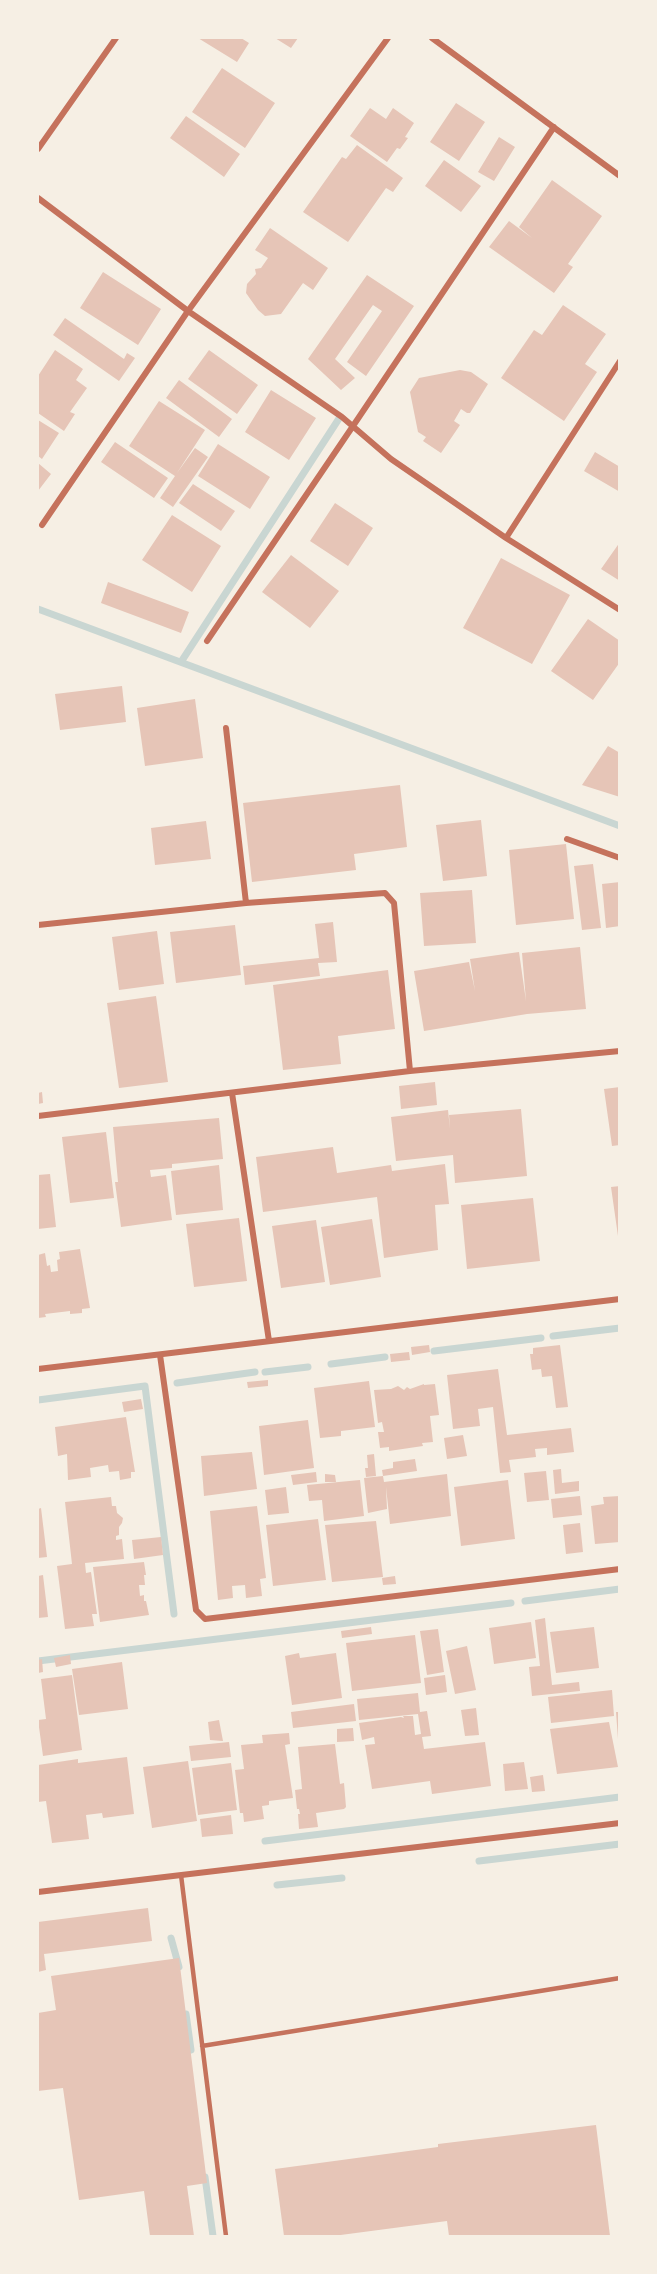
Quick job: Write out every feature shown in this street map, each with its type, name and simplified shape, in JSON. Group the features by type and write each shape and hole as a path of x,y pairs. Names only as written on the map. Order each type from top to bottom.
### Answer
{"street":[{"path":"38,149 116,38"},
{"path":"42,525 188,311 387,38"},
{"path":"432,38 620,176"},
{"path":"207,641 554,127"},
{"path":"38,198 188,311 353,426 391,459 506,538 620,610"},
{"path":"506,538 620,361"},
{"path":"226,728 246,903"},
{"path":"567,839 620,858"},
{"path":"38,925 246,903 385,893 394,903 410,1071"},
{"path":"38,1116 410,1071 620,1051"},
{"path":"232,1093 269,1341"},
{"path":"38,1369 620,1299"},
{"path":"160,1355 196,1610 205,1619 620,1569"},
{"path":"38,1892 620,1822"}],"lane":[{"path":"181,1875 226,2236"},
{"path":"202,2046 620,1978"}],"building":[{"path":"198,38 241,38 249,43 237,62"},
{"path":"275,38 298,38 291,48"},
{"path":"222,68 275,103 245,148 192,112"},
{"path":"456,103 485,122 459,161 430,142"},
{"path":"370,108 386,119 393,108 414,123 405,137 408,138 387,162 350,136"},
{"path":"186,116 240,154 224,177 170,138"},
{"path":"499,137 515,147 494,181 478,172"},
{"path":"357,145 403,178 393,192 386,188 348,242 303,212 342,157 346,159"},
{"path":"444,160 481,186 461,212 425,186"},
{"path":"552,180 602,216 568,264 573,267 554,293 489,247 509,221 532,238 519,227"},
{"path":"270,228 328,268 313,290 303,283 281,314 265,316 246,293 247,284 256,274 255,269 261,268 268,258 255,250"},
{"path":"103,272 161,309 138,345 80,308"},
{"path":"367,275 414,306 366,376 347,362 382,311 373,305 335,359 355,378 341,390 308,359"},
{"path":"563,305 606,334 585,364 597,372 564,421 501,378 534,330 542,335"},
{"path":"65,318 124,359 127,353 135,358 119,381 53,335"},
{"path":"55,350 83,369 76,380 87,388 70,412 75,414 64,431 38,413 38,376"},
{"path":"209,350 258,385 237,414 188,379"},
{"path":"460,370 471,372 488,384 470,413 461,409 454,421 460,425 441,453 423,441 426,437 418,432 410,392 419,378"},
{"path":"179,380 232,419 219,437 166,398"},
{"path":"271,390 316,418 289,460 245,432"},
{"path":"159,401 205,430 177,473 195,448 208,457 173,507 160,498 175,476 129,446"},
{"path":"38,420 59,433 42,459 38,456"},
{"path":"115,442 168,478 154,498 101,462"},
{"path":"218,444 270,477 250,509 198,476"},
{"path":"595,452 620,467 620,492 584,471"},
{"path":"38,463 51,474 38,491"},
{"path":"193,484 235,511 221,531 179,503"},
{"path":"335,503 373,528 348,566 310,541"},
{"path":"172,515 221,546 192,592 142,560"},
{"path":"620,542 620,581 601,569"},
{"path":"291,555 339,591 310,628 262,592"},
{"path":"501,558 570,595 532,664 463,628"},
{"path":"108,582 189,612 181,633 101,603"},
{"path":"588,619 620,641 620,662 593,700 551,671"},
{"path":"122,686 126,722 60,730 55,694"},
{"path":"195,699 203,758 145,766 137,708"},
{"path":"608,746 620,753 620,797 582,785"},
{"path":"400,785 407,847 354,854 356,870 252,882 243,803"},
{"path":"481,820 487,876 443,881 436,825"},
{"path":"206,821 211,859 155,865 151,828"},
{"path":"566,844 574,919 516,925 509,850"},
{"path":"593,864 601,928 582,930 574,866"},
{"path":"620,882 620,926 606,928 602,884"},
{"path":"472,890 476,943 424,946 420,893"},
{"path":"333,922 337,962 318,963 320,976 245,985 243,966 319,958 315,924"},
{"path":"235,925 241,975 176,983 170,932"},
{"path":"157,931 164,984 119,990 112,937"},
{"path":"580,947 586,1009 527,1014 424,1031 414,971 469,962 475,991 470,959 519,952 526,1001 522,953"},
{"path":"388,970 395,1029 338,1036 341,1064 283,1070 273,985"},
{"path":"156,996 168,1082 119,1088 107,1003"},
{"path":"435,1082 437,1105 401,1109 399,1086"},
{"path":"620,1087 620,1145 612,1146 604,1089"},
{"path":"42,1092 43,1103 38,1104 38,1093"},
{"path":"521,1109 527,1176 455,1183 453,1155 396,1161 391,1117 448,1110 450,1129 449,1115"},
{"path":"219,1118 223,1159 172,1164 172,1168 150,1170 151,1177 166,1175 172,1220 121,1227 115,1182 118,1182 113,1127"},
{"path":"106,1132 114,1198 70,1203 62,1137"},
{"path":"333,1147 337,1173 391,1165 392,1171 445,1164 449,1204 435,1205 438,1250 384,1258 377,1197 263,1212 256,1157"},
{"path":"219,1165 223,1210 176,1215 171,1171"},
{"path":"50,1174 56,1227 38,1229 38,1175"},
{"path":"620,1186 620,1236 618,1236 611,1187"},
{"path":"533,1198 540,1261 467,1269 461,1205"},
{"path":"239,1218 247,1281 194,1287 186,1224"},
{"path":"372,1219 381,1277 330,1285 321,1227"},
{"path":"316,1220 325,1282 281,1288 272,1226"},
{"path":"80,1249 90,1308 82,1309 82,1313 70,1314 70,1311 45,1314 46,1317 38,1318 38,1255 45,1253 47,1266 50,1265 51,1272 58,1271 59,1252"},
{"path":"429,1345 430,1352 412,1355 411,1347"},
{"path":"560,1345 568,1407 556,1408 552,1376 542,1377 541,1369 532,1370 530,1354 533,1354 533,1348"},
{"path":"409,1352 410,1360 391,1362 390,1354"},
{"path":"498,1369 507,1435 571,1428 574,1452 547,1455 547,1448 535,1449 536,1457 509,1460 511,1472 500,1473 493,1407 478,1409 480,1426 453,1429 447,1375"},
{"path":"268,1380 268,1386 248,1388 247,1382"},
{"path":"369,1381 375,1427 341,1431 341,1436 320,1438 314,1388"},
{"path":"424,1384 435,1384 439,1415 430,1416 433,1442 422,1443 423,1446 389,1451 389,1447 380,1448 378,1432 384,1432 382,1422 378,1423 374,1390 391,1389 398,1386 404,1390 407,1387 410,1389"},
{"path":"141,1399 143,1409 124,1412 122,1402"},
{"path":"126,1417 135,1472 131,1472 131,1478 120,1480 119,1471 109,1472 108,1465 90,1468 91,1477 68,1480 67,1454 58,1456 55,1427"},
{"path":"308,1420 314,1468 264,1475 259,1426"},
{"path":"463,1435 467,1456 447,1459 444,1438"},
{"path":"252,1452 257,1489 204,1496 201,1456"},
{"path":"374,1454 376,1476 366,1477 367,1455"},
{"path":"415,1459 417,1471 383,1476 382,1470 393,1468 393,1462"},
{"path":"561,1469 562,1483 579,1481 579,1491 555,1494 553,1470"},
{"path":"546,1471 549,1500 527,1502 524,1473"},
{"path":"316,1472 317,1482 293,1485 291,1475"},
{"path":"325,1474 335,1475 336,1482 325,1482"},
{"path":"447,1474 451,1516 390,1524 386,1487 387,1509 368,1513 364,1478 383,1476 384,1482"},
{"path":"360,1480 364,1516 324,1521 322,1500 309,1501 307,1485"},
{"path":"508,1480 515,1539 461,1546 454,1487"},
{"path":"286,1487 289,1513 268,1515 265,1490"},
{"path":"580,1496 582,1515 553,1518 551,1499"},
{"path":"620,1496 620,1542 595,1544 591,1506 604,1504 603,1497"},
{"path":"111,1497 112,1506 116,1506 117,1513 123,1518 116,1540 122,1539 124,1559 85,1563 86,1573 91,1572 97,1614 92,1614 94,1626 65,1629 57,1566 72,1564 65,1502"},
{"path":"257,1506 266,1578 260,1579 262,1596 246,1598 245,1585 232,1586 233,1598 218,1600 210,1511"},
{"path":"41,1508 47,1557 38,1558 38,1509"},
{"path":"318,1519 326,1580 273,1586 266,1525"},
{"path":"376,1521 383,1577 332,1582 325,1525"},
{"path":"580,1523 583,1552 566,1554 563,1525"},
{"path":"161,1537 163,1555 134,1559 132,1540"},
{"path":"144,1562 145,1585 139,1585 140,1596 144,1595 149,1615 100,1622 93,1567"},
{"path":"43,1575 48,1617 38,1618 38,1576"},
{"path":"395,1576 396,1584 383,1585 382,1578"},
{"path":"545,1618 552,1685 579,1682 580,1691 532,1696 529,1667 540,1666 535,1620"},
{"path":"531,1622 536,1658 494,1664 489,1628"},
{"path":"371,1627 372,1634 342,1638 341,1631"},
{"path":"594,1627 599,1668 556,1673 550,1632"},
{"path":"438,1629 444,1672 427,1675 420,1631"},
{"path":"415,1635 421,1683 352,1691 346,1643"},
{"path":"467,1646 476,1690 455,1694 446,1651"},
{"path":"299,1653 300,1658 336,1653 342,1698 292,1705 285,1656"},
{"path":"70,1655 71,1664 56,1667 54,1658"},
{"path":"42,1659 43,1672 38,1673 38,1660"},
{"path":"122,1662 128,1709 79,1715 72,1669"},
{"path":"72,1675 82,1750 43,1756 38,1720 46,1719 41,1679"},
{"path":"445,1675 447,1692 426,1695 424,1678"},
{"path":"612,1690 614,1716 551,1723 548,1697"},
{"path":"418,1693 420,1712 427,1711 431,1736 422,1737 424,1749 485,1742 491,1786 432,1794 430,1781 372,1789 365,1745 375,1744 374,1737 362,1740 359,1723 413,1716 415,1735 421,1734 418,1714 359,1720 357,1699"},
{"path":"354,1704 356,1721 293,1728 291,1712"},
{"path":"476,1708 479,1735 465,1736 461,1710"},
{"path":"616,1712 620,1712 620,1739 618,1739"},
{"path":"219,1720 223,1741 210,1740 208,1722"},
{"path":"609,1722 618,1767 557,1774 550,1729"},
{"path":"353,1728 354,1741 337,1742 337,1729"},
{"path":"289,1733 290,1744 285,1745 293,1798 269,1801 269,1805 262,1806 264,1819 244,1822 243,1813 240,1813 235,1770 244,1769 241,1745 263,1743 262,1735"},
{"path":"229,1742 231,1757 191,1761 189,1746"},
{"path":"335,1744 340,1784 344,1783 346,1807 316,1813 318,1827 299,1829 298,1814 300,1814 297,1809 295,1790 302,1789 298,1747"},
{"path":"127,1757 134,1814 103,1818 102,1813 86,1815 89,1839 52,1843 46,1801 38,1802 38,1765 78,1759 78,1763"},
{"path":"188,1761 197,1821 152,1828 143,1767"},
{"path":"524,1762 528,1789 505,1791 503,1764"},
{"path":"231,1763 237,1810 198,1815 192,1768"},
{"path":"543,1775 545,1791 532,1792 530,1777"},
{"path":"231,1815 233,1834 202,1837 200,1819"},
{"path":"148,1908 152,1941 44,1954 46,1970 38,1972 38,1922"},
{"path":"179,1958 207,2183 187,2186 194,2236 150,2236 144,2191 79,2200 63,2088 38,2091 38,2013 56,2010 51,1976"},
{"path":"596,2125 610,2236 449,2236 447,2221 333,2236 284,2236 275,2169 438,2147 438,2144"}],"waterway":[{"path":"181,662 340,417"},
{"path":"38,609 620,826"},
{"path":"553,1336 620,1328"},
{"path":"434,1351 541,1338"},
{"path":"331,1364 385,1357"},
{"path":"265,1372 308,1367"},
{"path":"177,1383 255,1372"},
{"path":"38,1400 145,1386 174,1614"},
{"path":"525,1601 620,1589"},
{"path":"38,1661 511,1603"},
{"path":"265,1841 620,1797"},
{"path":"479,1861 620,1844"},
{"path":"277,1885 342,1878"},
{"path":"171,1938 179,1967"},
{"path":"186,2014 191,2050"},
{"path":"205,2177 213,2236"}]}
